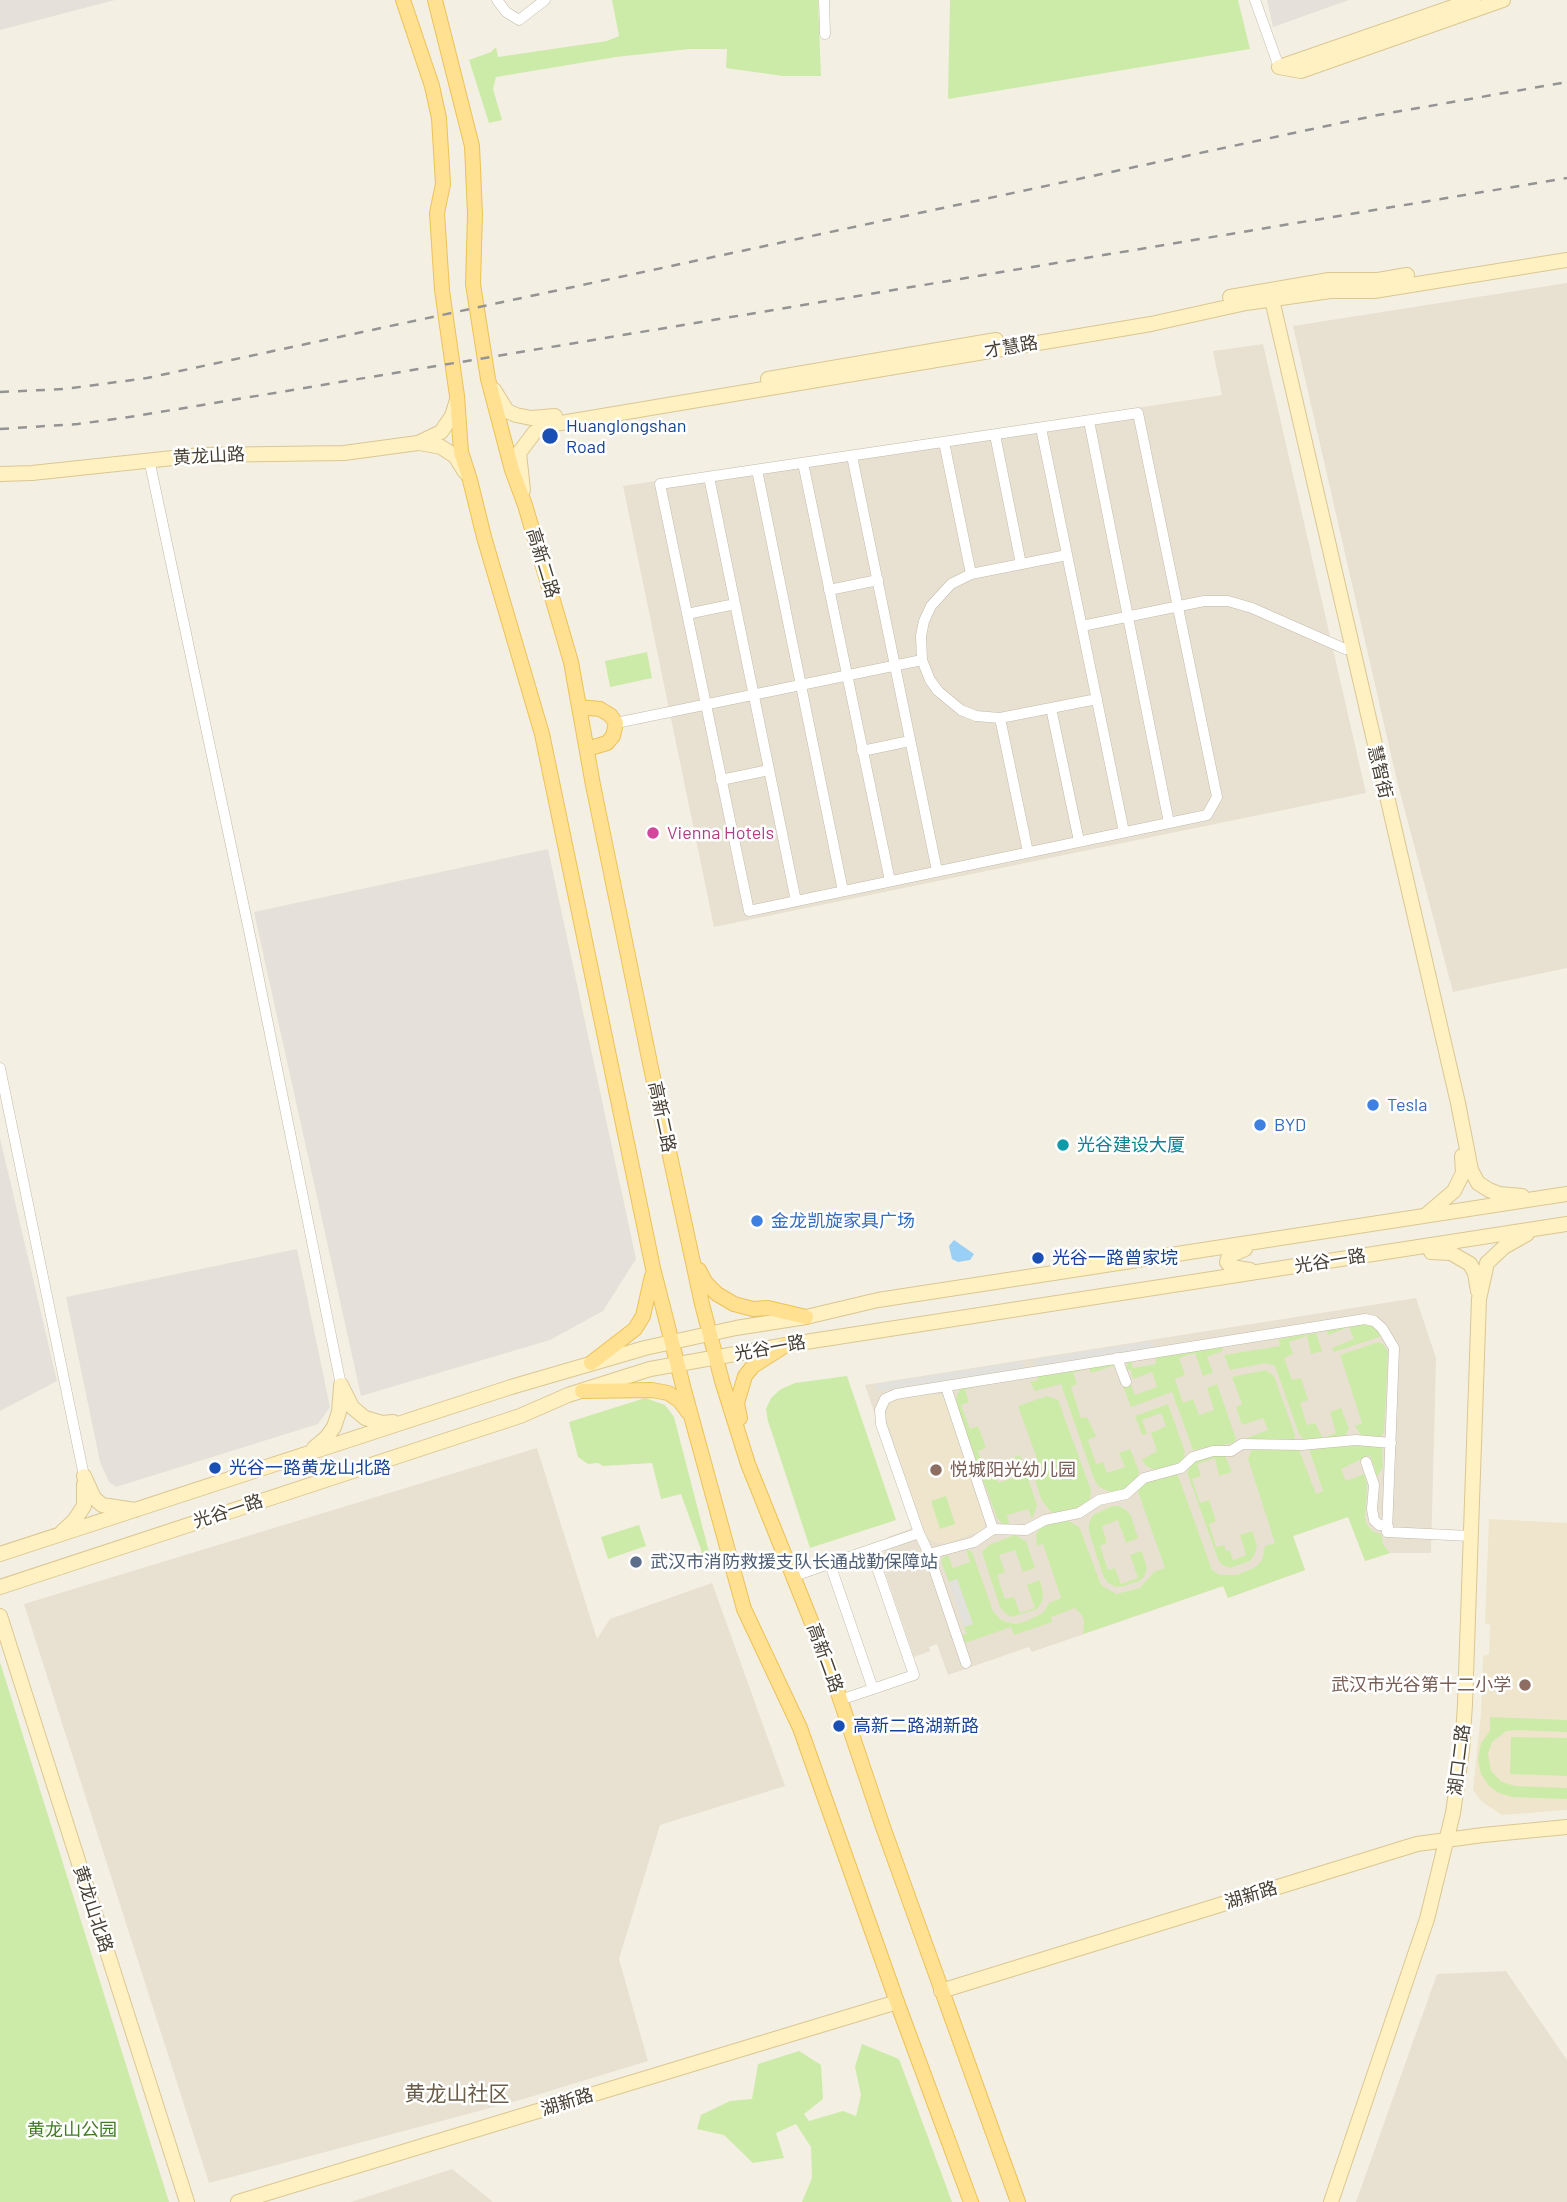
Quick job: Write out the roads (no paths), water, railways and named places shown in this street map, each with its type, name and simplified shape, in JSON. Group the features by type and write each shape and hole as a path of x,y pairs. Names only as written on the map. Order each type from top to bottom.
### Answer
{"main road":[{"path":"403,0 432,86 439,118 443,184 437,213 442,290 457,396 461,452 548,759 653,1268 677,1364 744,1609 805,1741 971,2202"},
{"name":"高新二路","path":"435,0 472,146 475,214 473,284 488,379 512,470 565,640 709,1334 748,1464 841,1700 941,1990 1018,2202"},
{"path":"579,707 600,709 616,723 613,736 607,743 587,749"},
{"path":"693,1260 706,1283 717,1294 734,1304 753,1309 768,1308 806,1317"},
{"path":"591,1363 629,1334 643,1316 653,1268"},
{"path":"748,1464 737,1403 742,1382 752,1366 786,1345"},
{"path":"582,1391 652,1390 679,1400 692,1417"}],"street":[{"path":"497,0 506,12 519,20 545,0"},
{"path":"824,0 825,34"},
{"path":"1255,0 1279,67"},
{"path":"1279,67 1473,0"},
{"path":"1279,67 1301,71 1503,0"},
{"name":"才慧路","path":"525,505 519,453 543,426 1161,322 1329,280 1378,280 1567,250"},
{"name":"才慧路","path":"488,379 508,411 542,418 1267,295 1374,290 1567,260"},
{"name":"慧智街","path":"1267,295 1345,649 1452,1104 1462,1158 1463,1173 1454,1191 1422,1218"},
{"name":"慧智街","path":"1267,295 1455,1090 1471,1170 1479,1183 1499,1194 1548,1197"},
{"name":"黄龙山路","path":"418,443 441,432 452,416 457,396"},
{"path":"1138,414 1217,797 1207,815 749,911 660,484 1089,421 1138,414"},
{"path":"1089,421 1169,823"},
{"path":"1041,428 1124,832"},
{"path":"995,435 1021,564"},
{"path":"944,442 971,573"},
{"name":"黄龙山路","path":"0,474 232,453 344,453 418,443 441,447 455,457 470,480"},
{"path":"852,456 937,871"},
{"path":"149,459 254,954 341,1385 352,1407 365,1418 382,1423 408,1421"},
{"path":"803,463 890,881"},
{"path":"757,470 843,891"},
{"path":"709,477 796,901"},
{"path":"1067,555 971,573 951,584 931,606 924,621 921,636 922,660 930,680 949,701 976,716 1000,718 1097,699"},
{"path":"829,590 878,580"},
{"path":"1082,626 1215,601 1239,603 1345,649"},
{"path":"687,614 735,604"},
{"path":"616,723 922,660"},
{"path":"1051,708 1079,841"},
{"path":"1000,718 1028,852"},
{"path":"862,751 910,741"},
{"path":"721,780 769,770"},
{"path":"0,1068 84,1476 84,1506 74,1521 58,1536"},
{"name":"光谷一路","path":"0,1554 591,1363 672,1342 806,1317 878,1300 1567,1194"},
{"name":"光谷一路","path":"0,1587 520,1416 582,1391 650,1369 786,1345 1567,1224"},
{"path":"1479,1299 1487,1263 1503,1247 1538,1228"},
{"path":"1267,1241 1229,1256 1227,1262 1231,1267 1272,1270"},
{"path":"1401,1251 1451,1253 1460,1257 1470,1264 1475,1273 1479,1299"},
{"name":"湖口二路","path":"1331,2202 1424,1930 1447,1840 1464,1727 1479,1299"},
{"path":"966,1663 881,1424 880,1410 886,1399 896,1394 1365,1319 1374,1321 1389,1336 1394,1348 1387,1532 1470,1536"},
{"path":"1118,1358 1126,1382"},
{"path":"307,1454 326,1438 334,1427 341,1385"},
{"path":"946,1387 993,1529"},
{"path":"929,1554 974,1542 993,1529 1026,1530 1045,1520 1079,1513 1099,1500 1126,1494 1144,1478 1181,1468 1193,1457 1213,1451 1230,1451 1242,1444 1301,1445 1356,1440 1391,1443"},
{"path":"1366,1462 1374,1485 1374,1520 1379,1525 1388,1526"},
{"path":"84,1476 94,1498 102,1505 137,1510"},
{"path":"794,1576 919,1534"},
{"path":"841,1700 914,1675 871,1550"},
{"path":"830,1564 873,1689"},
{"name":"黄龙山北路","path":"0,1616 187,2202"},
{"name":"湖新路","path":"941,1990 1417,1844 1567,1827"},
{"name":"湖新路","path":"238,2202 897,2002"}],"water":[{"path":"954,1240 974,1254 970,1260 958,1262 952,1259 949,1246"}],"railway":[{"path":"0,392 65,389 147,378 1378,115 1567,82"},
{"path":"0,429 78,424 136,416 1567,178"}],"place":[{"name":"Huanglongshan Road","path":"550,436"},
{"name":"Vienna Hotels","path":"653,833"},
{"name":"Tesla","path":"1373,1105"},
{"name":"BYD","path":"1260,1125"},
{"name":"光谷建设大厦","path":"1063,1145"},
{"name":"金龙凯旋家具广场","path":"757,1221"},
{"name":"光谷一路曾家垸","path":"1038,1258"},
{"name":"光谷一路黄龙山北路","path":"215,1468"},
{"name":"悦城阳光幼儿园","path":"936,1470"},
{"name":"武汉市消防救援支队长通战勤保障站","path":"636,1562"},
{"name":"武汉市光谷第十二小学","path":"1525,1685"},
{"name":"高新二路湖新路","path":"839,1726"}],"district":[{"name":"黄龙山社区","path":"457,2094"}],"park label":[{"name":"黄龙山公园","path":"72,2130"}]}
